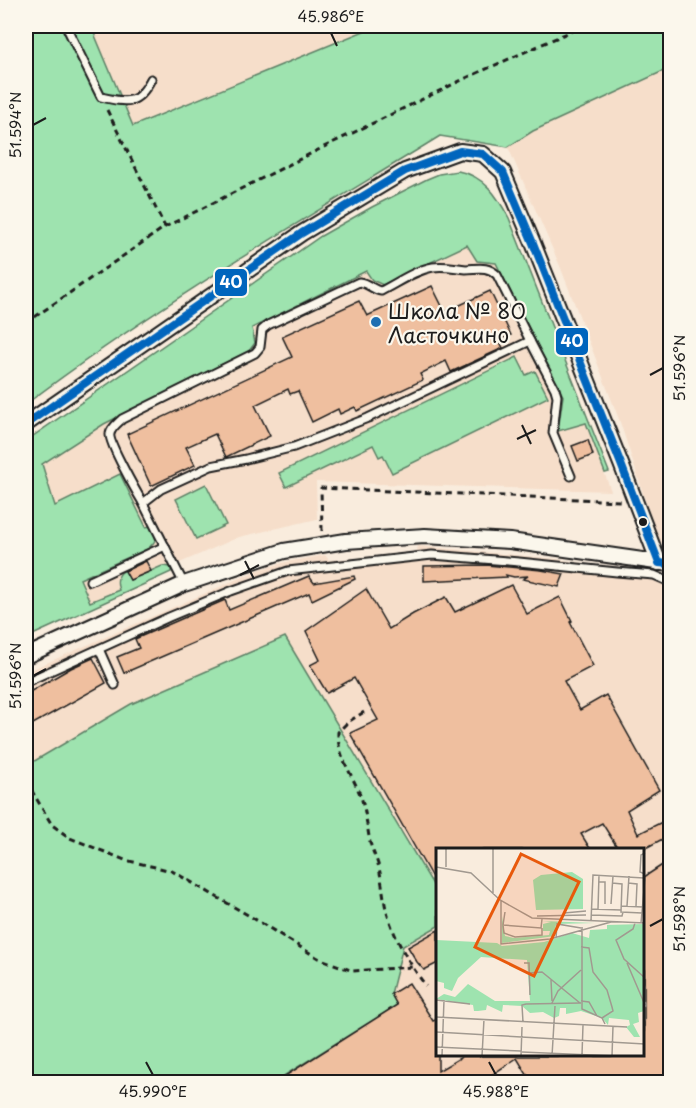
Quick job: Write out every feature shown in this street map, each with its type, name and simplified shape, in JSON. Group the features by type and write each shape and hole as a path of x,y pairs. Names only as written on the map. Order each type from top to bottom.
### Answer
{"street":[{"path":"26,424 302,233 405,171 460,151 483,154 503,172 621,464 665,564"},
{"path":"26,656 184,584 284,552 346,541 424,536 510,541 665,564"}],"lane":[{"path":"66,26 101,97 131,101 145,92 151,79"},
{"path":"184,584 110,439 114,426 122,419 255,353 260,347 262,330 268,325 359,282 364,282 375,290 381,291 421,270 433,267 484,268 493,271 555,389 557,396 553,433 571,476"},
{"path":"143,503 160,489 211,466 294,447 368,418 530,341"},
{"path":"90,581 165,546"},
{"path":"26,682 169,616 288,570 432,555 654,575 670,582"},
{"path":"99,649 115,685"}],"path":[{"path":"26,323 165,227 454,84 583,26"},
{"path":"101,97 165,227"},
{"path":"323,545 321,488 624,501"},
{"path":"364,712 348,722 338,732 338,744 360,795 370,842 379,867 386,909 399,945 426,986"},
{"path":"26,781 52,825 70,838 125,860 172,871 318,958 353,971 412,967"}],"shaded area":[{"path":"91,26 376,26 133,126"},
{"path":"670,68 670,553 661,542 653,524 620,422 560,266 508,147 533,131"},
{"name":"Школа № 80 Ласточкино","path":"474,183 586,423 611,491 316,482 317,519 239,537 52,619 26,447"},
{"path":"418,546 556,559 670,577 670,1082 274,1082 397,1005 391,994 403,946 436,927 436,1057 645,1057 645,848 436,848 436,890 285,637 131,704 26,766 26,672 258,570 325,555 329,560 416,554"}],"green space":[{"path":"26,26 91,26 133,126 376,26 670,26 670,68 533,131 508,147 440,136 178,298 126,332 26,404"},
{"path":"458,171 483,182 495,195 509,218 609,472 605,473 586,423 558,431 563,396 496,263 477,261 467,245 383,285 372,280 366,271 252,328 255,343 249,351 104,424 42,464 55,506 120,474 146,527 151,526 154,533 155,541 147,549 80,579 90,602 119,590 118,578 125,570 130,580 162,566 171,567 171,572 26,638 28,595 26,589 26,441 321,236 427,179 439,174"},
{"path":"517,357 526,375 535,371 548,397 392,473 383,455 379,457 373,445 286,487 279,473"},
{"path":"206,484 226,525 196,539 176,499"},
{"path":"285,637 436,890 436,927 403,946 391,994 397,1005 274,1082 26,1082 26,766 131,704"}],"building":[{"path":"432,286 445,312 490,291 511,335 499,340 503,348 451,372 446,361 420,374 423,380 357,411 355,407 340,414 338,409 312,422 298,391 290,394 288,389 255,405 270,436 226,457 215,434 186,447 195,465 151,486 127,434 292,357 282,336 359,301 367,316"},
{"path":"588,440 593,455 578,461 572,446"},
{"path":"146,561 151,571 130,580 125,571"},
{"path":"486,565 564,574 559,587 523,579 528,576 506,575 507,577 424,581 424,566"},
{"path":"309,576 314,583 354,576 355,579 312,600 309,593 124,673 117,657 139,648 135,639 225,600 229,610"},
{"path":"511,585 527,614 560,597 593,666 564,681 580,710 606,695 659,790 627,810 638,834 670,818 670,835 645,848 618,848 602,823 581,834 590,848 436,848 436,884 350,733 378,720 354,678 327,693 310,665 320,660 306,631 366,589 389,629 446,597 455,612"},
{"path":"93,658 106,683 26,728 26,694"},
{"path":"670,860 670,1083 532,1083 517,1058 487,1078 485,1076 475,1083 274,1083 397,1005 391,994 409,983 433,1021 436,1020 438,1071 461,1057 645,1057 645,876"},
{"path":"436,931 436,964 424,970 408,947"}],"transit line":[{"name":"40","path":"26,424 302,233 405,171 460,151 483,154 503,172 659,563 670,564"}],"place":[{"name":"Школа № 80 Ласточкино","path":"376,322"}]}
